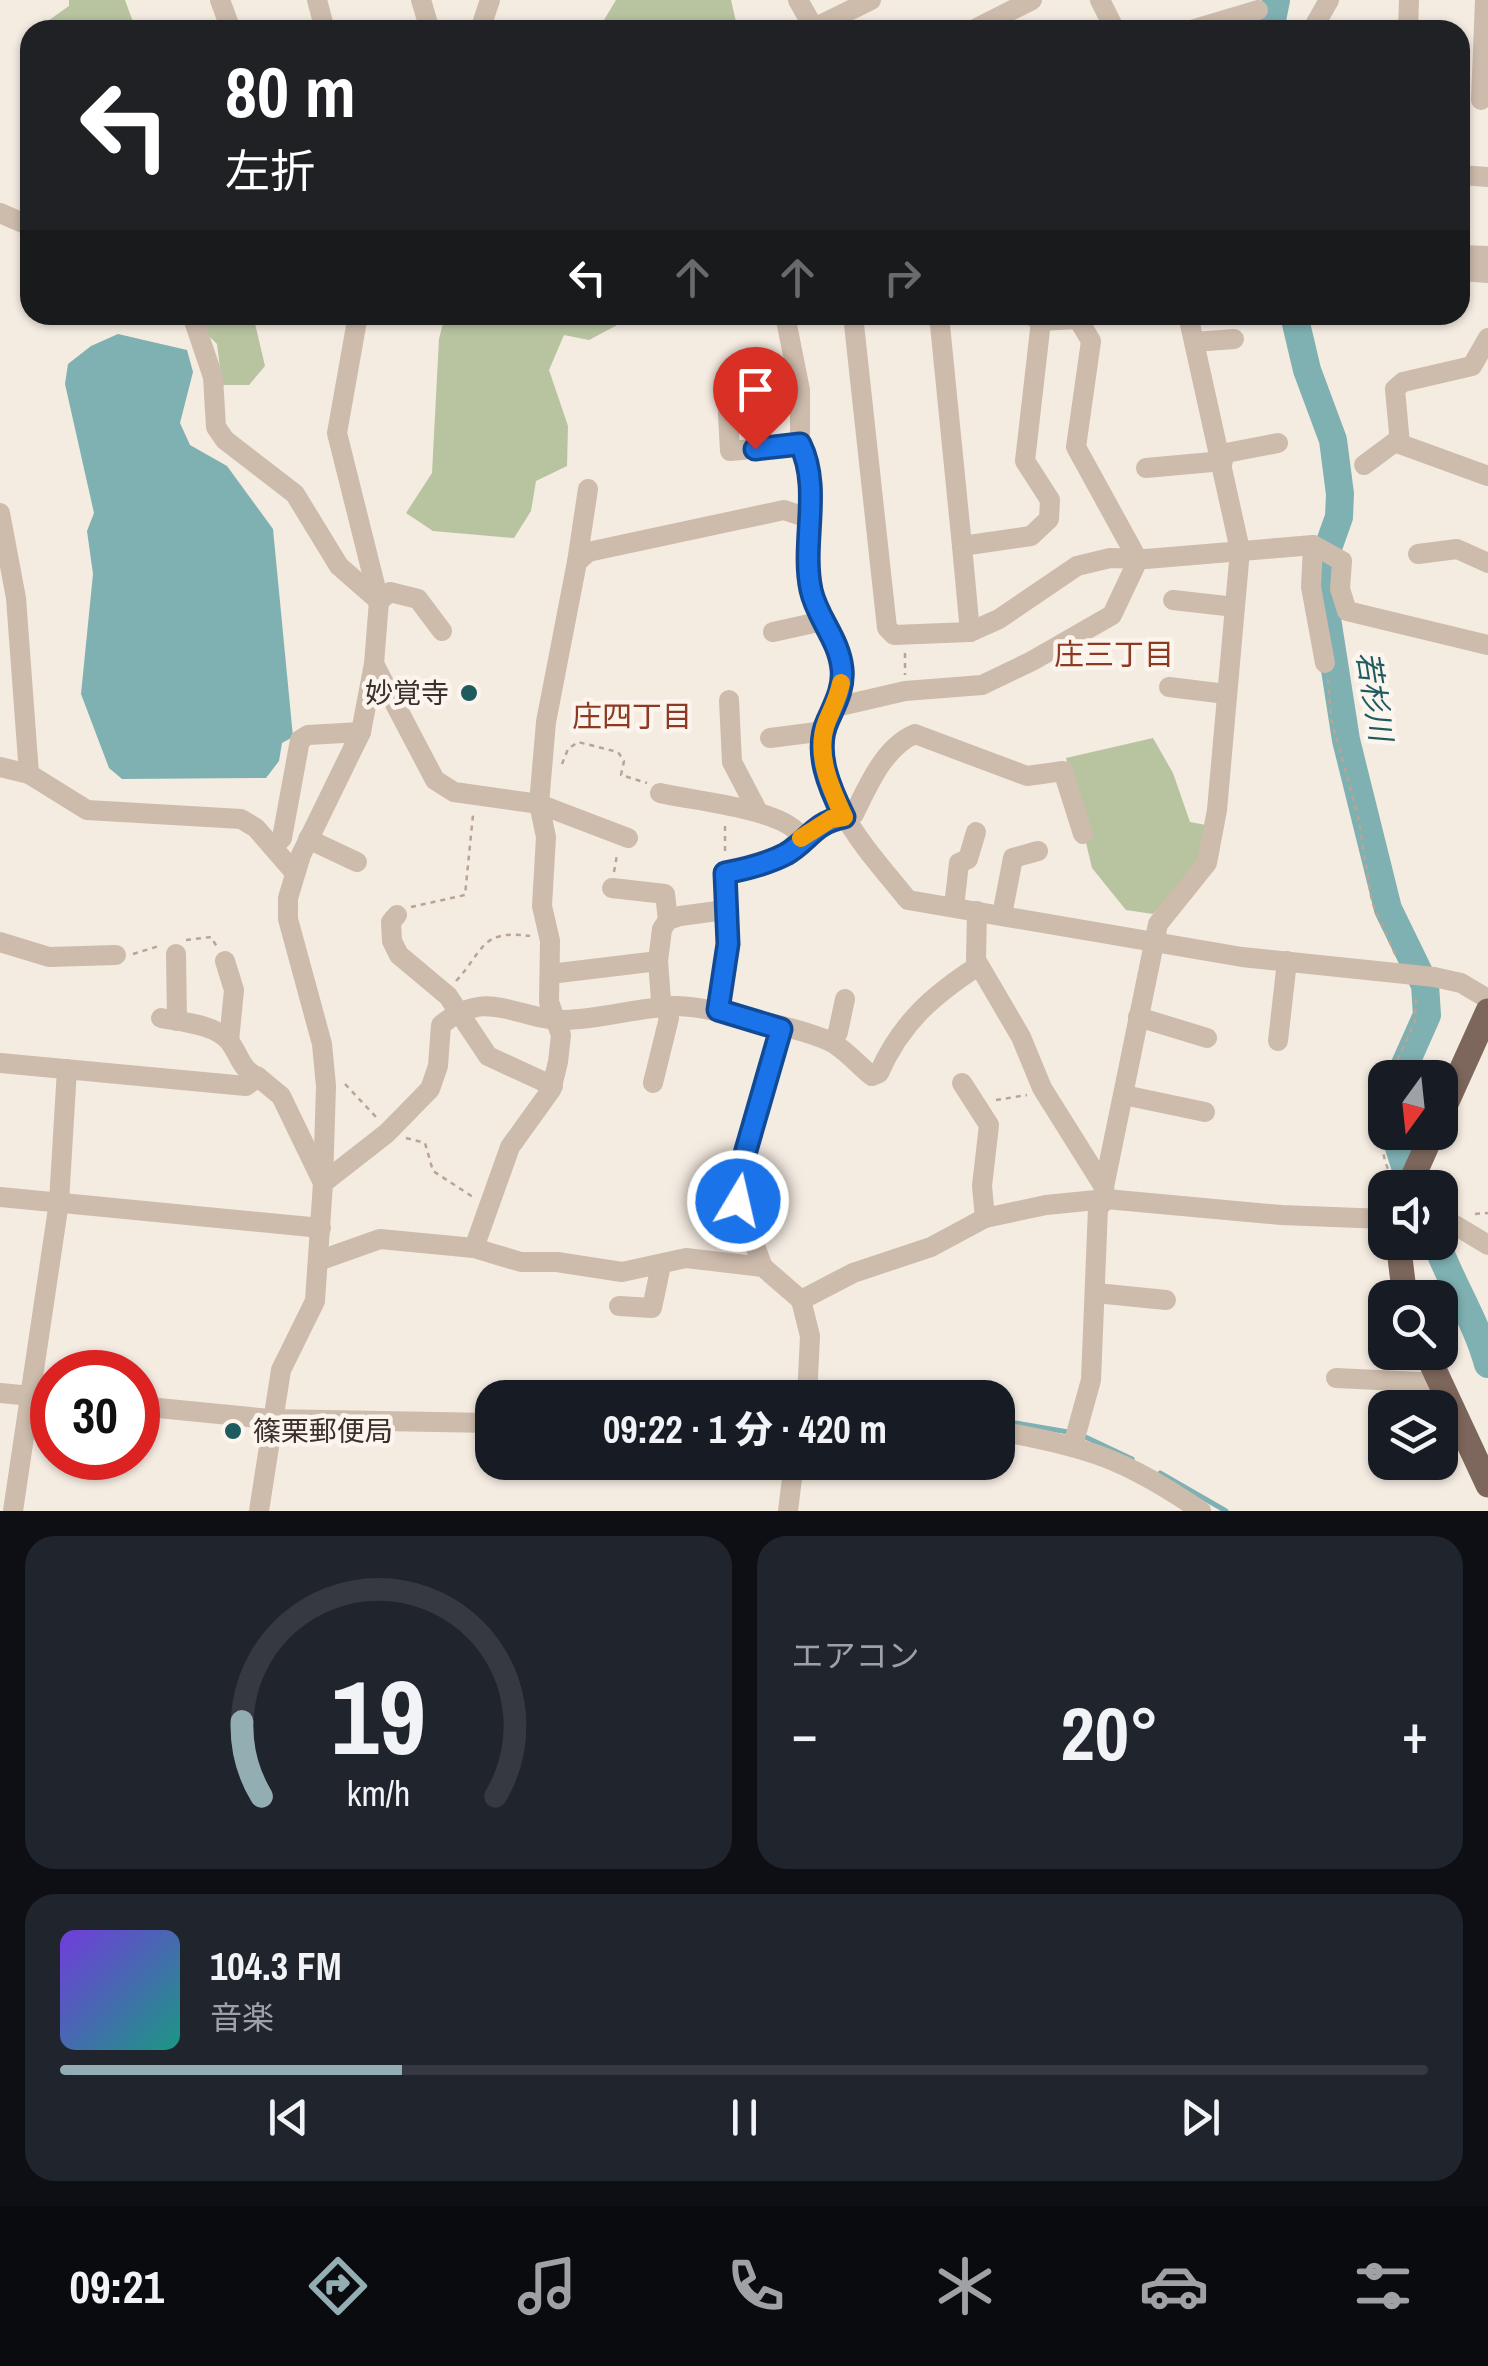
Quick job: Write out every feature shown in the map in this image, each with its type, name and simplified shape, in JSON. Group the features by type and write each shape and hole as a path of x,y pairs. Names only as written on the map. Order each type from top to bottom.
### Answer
{"main road":[{"path":"1458,1078 1488,1011"},
{"path":"1435,1370 1488,1484"}],"street":[{"path":"832,20 871,0"},
{"path":"993,20 1032,0"},
{"path":"1476,100 1486,0"},
{"path":"1224,20 1258,10"},
{"path":"195,325 213,377 216,427 225,440 295,494 338,566 379,601"},
{"path":"258,1511 280,1370 315,1302 323,1184 322,1044 288,919 288,898 308,839 361,732 374,664 379,601 337,433 356,325"},
{"path":"787,325 800,390 800,444 808,462 811,594 837,644 843,672 836,706 825,732 824,764 844,817 908,900 1288,961 1434,976 1461,982 1488,999"},
{"path":"853,325 887,628 894,635 970,632 999,619 1077,566 1110,558 1138,560 1313,545 1342,562 1340,588 1348,611 1488,645"},
{"path":"940,325 970,632"},
{"path":"962,546 1031,536 1049,519 1050,500 1025,460 1035,325"},
{"path":"1082,325 1091,341 1076,447 1138,560"},
{"path":"1073,1445 1091,1380 1098,1208 1105,1193 1158,924 1208,863 1226,694 1240,550 1190,325"},
{"path":"1488,338 1472,366 1403,382 1395,389 1400,444 1488,476"},
{"path":"1194,342 1234,339"},
{"path":"727,394 730,451 800,444"},
{"path":"1364,465 1399,439"},
{"path":"1146,468 1222,458 1278,443"},
{"path":"474,1248 510,1147 553,1086 561,1035 549,1002 549,936 542,906 546,837 540,797 546,722 588,489"},
{"path":"577,562 588,552 784,510 808,518"},
{"path":"0,513 16,598 30,774"},
{"path":"1313,545 1311,588 1325,663"},
{"path":"1418,554 1457,549 1488,564"},
{"path":"836,706 905,691 982,685 1098,626 1121,602 1138,560"},
{"path":"379,601 390,592 418,599 442,631"},
{"path":"1173,600 1234,607"},
{"path":"773,632 823,620"},
{"path":"374,664 435,780 454,792 476,796 540,797 624,837"},
{"path":"1170,688 1226,694"},
{"path":"730,700 732,762 758,812"},
{"path":"274,846 285,822 296,746 308,735 361,732"},
{"path":"770,738 825,732"},
{"path":"718,1010 728,944 725,873 785,854 802,837 831,819 854,814 873,774 906,738 915,734 1027,776 1062,770 1083,834"},
{"path":"0,766 30,774 87,810 241,820 274,846 296,873"},
{"path":"660,793 786,820 802,837"},
{"path":"954,907 959,863 968,859 976,832"},
{"path":"308,839 357,862"},
{"path":"1002,915 1013,858 1038,851"},
{"path":"612,888 665,894 668,920"},
{"path":"654,1083 669,1018 658,960 662,929 668,920 698,911 725,910"},
{"path":"977,912 978,966 1021,1037 1045,1093 1105,1193"},
{"path":"397,915 391,922 392,942 399,954 460,1010 488,1056 553,1086"},
{"path":"0,942 49,957 116,955"},
{"path":"176,954 169,1020 204,1028 229,1042"},
{"path":"550,974 658,960"},
{"path":"1278,1041 1288,961"},
{"path":"226,962 234,990 229,1042 236,1058 281,1096 323,1184"},
{"path":"323,1184 386,1133 430,1089 438,1066 441,1025 460,1010 482,1005 557,1019 664,1007 718,1010 832,1042 872,1076 879,1074 894,1041 925,1003 978,966"},
{"path":"832,1042 845,998"},
{"path":"1138,1018 1207,1038"},
{"path":"781,1029 740,1171 738,1201 763,1268 801,1300 810,1336 808,1380"},
{"path":"0,1063 246,1086 258,1078"},
{"path":"37,1350 59,1202 67,1069"},
{"path":"962,1083 989,1125 982,1186 986,1218"},
{"path":"1124,1096 1205,1112"},
{"path":"801,1300 853,1273 931,1247 986,1218 1105,1193 1280,1215 1368,1218"},
{"path":"0,1196 320,1228"},
{"path":"1458,1226 1488,1245"},
{"path":"318,1261 380,1239 474,1248 521,1262 557,1262 622,1272 686,1258 763,1268"},
{"path":"619,1306 652,1308 660,1265"},
{"path":"1096,1293 1166,1300"},
{"path":"1336,1378 1441,1383"},
{"path":"0,1393 30,1396 13,1511"},
{"path":"160,1408 270,1419 475,1423"},
{"path":"1015,1434 1106,1454 1157,1481 1201,1511"},
{"path":"788,1511 792,1480"}],"path":[{"path":"904,634 905,691"},
{"path":"1325,663 1331,718 1358,816 1372,902 1412,982 1418,1009 1399,1060"},
{"path":"540,797 557,777 568,749 578,742 618,752 624,761 621,775 646,782 660,793"},
{"path":"397,915 419,902 466,895 476,796"},
{"path":"724,808 725,873"},
{"path":"612,888 624,837"},
{"path":"444,992 470,964 480,944 492,937 549,936"},
{"path":"325,1078 350,1086 386,1133 425,1143 433,1170 489,1206"},
{"path":"982,1109 1003,1096 1045,1093"}],"green space":[{"path":"69,0 125,0 132,20 49,20 69,6"},
{"path":"616,0 731,0 736,20 604,20"},
{"path":"198,325 255,325 265,366 249,385 222,385 217,344"},
{"path":"442,325 617,325 589,340 564,335 549,370 568,426 567,466 536,481 531,511 514,538 433,531 406,513 432,473"},
{"path":"1153,738 1173,773 1190,822 1206,825 1201,860 1153,914 1126,910 1092,868 1066,758"}],"water":[{"path":"118,334 187,350 193,372 180,423 190,445 227,466 273,529 293,737 282,743 279,761 266,778 122,779 109,768 81,694 93,574 87,531 94,513 65,384 68,364 91,346"}],"waterway":[{"name":"若杉川","path":"1272,20 1276,0"},
{"name":"若杉川","path":"1296,325 1307,370 1333,440 1340,494 1339,517 1323,562 1326,612 1346,740 1388,909 1425,985 1427,1015 1407,1060"},
{"name":"若杉川","path":"1400,1150 1406,1170"},
{"name":"若杉川","path":"1444,1260 1488,1364"},
{"path":"1015,1423 1068,1432"},
{"path":"1079,1434 1132,1459"},
{"path":"1160,1473 1226,1511"}],"slow traffic":[{"path":"801,838 831,819 844,817 824,764 827,722 836,706 841,683"}],"place":[{"name":"妙覚寺","path":"469,693"},
{"name":"篠栗郵便局","path":"233,1431"}],"district":[{"name":"庄三丁目","path":"1114,654"},
{"name":"庄四丁目","path":"632,716"}],"route":[{"path":"738,1201 740,1171 781,1029 718,1010 728,944 725,873 785,854 802,837 831,819 844,817 824,764 827,722 836,706 843,672 837,644 811,594 806,544 808,462 800,444 755,449"}]}
